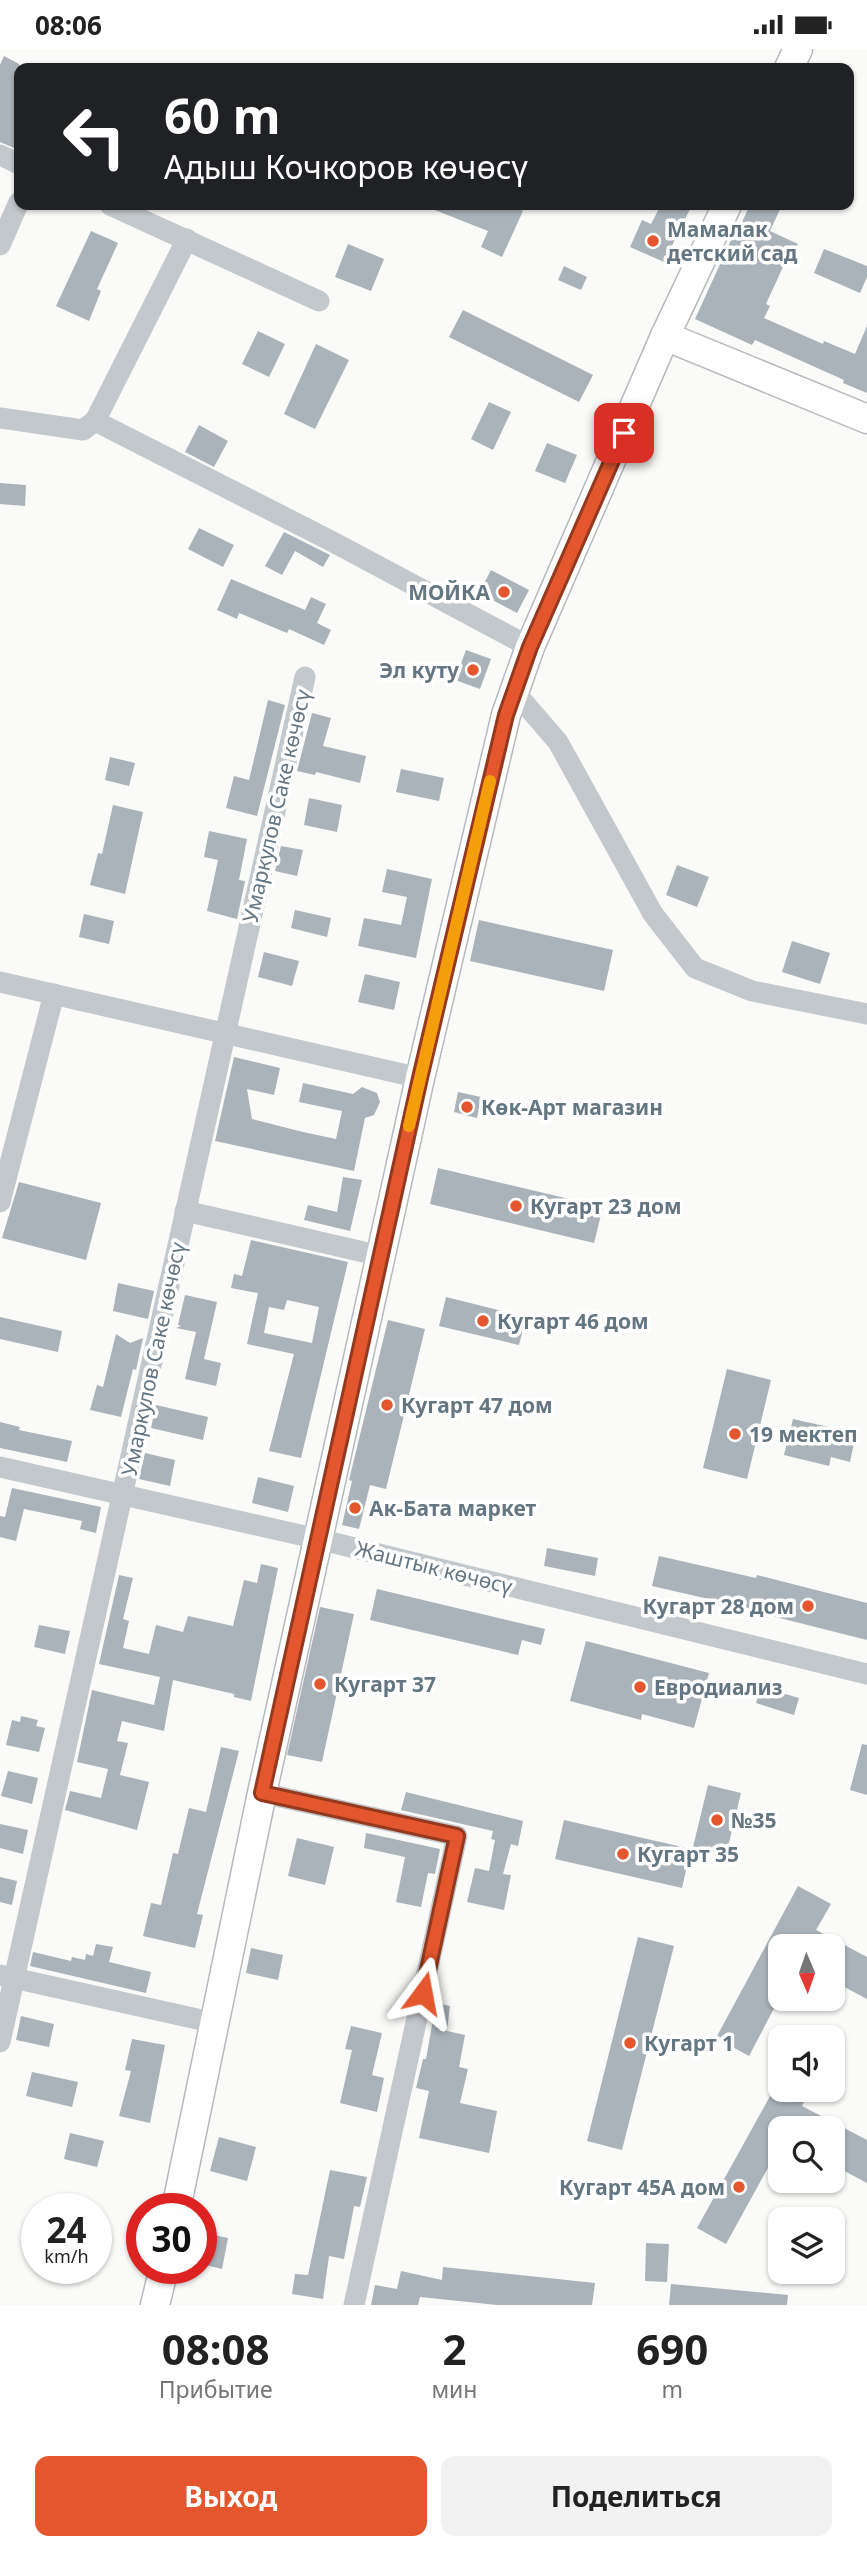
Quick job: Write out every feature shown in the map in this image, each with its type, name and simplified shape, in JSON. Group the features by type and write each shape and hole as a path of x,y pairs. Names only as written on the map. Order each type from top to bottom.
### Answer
{"main road":[{"path":"180,2193 262,1793 420,1078 506,715 530,647 665,336 725,210"},
{"path":"665,336 867,419"},
{"path":"155,2305 160,2284"}],"street":[{"path":"0,245 15,210"},
{"path":"121,210 319,301"},
{"path":"0,418 83,430 96,421 187,240"},
{"path":"96,421 333,542 530,647"},
{"name":"Умаркулов Саке көчөсү","path":"0,2042 7,1976 123,1494 305,677"},
{"path":"514,691 558,741 653,914 695,968 752,991 867,1014"},
{"path":"0,982 420,1078"},
{"path":"0,1202 4,1170 54,994"},
{"path":"185,1211 382,1256"},
{"name":"Жаштык көчөсү","path":"0,1467 318,1539 867,1674"},
{"path":"262,1793 457,1836 354,2305"},
{"path":"7,1976 215,2023"}],"building":[{"path":"4,56 17,63 14,63 14,148 0,142 0,65"},
{"path":"435,210 523,211 502,257 481,247 488,231"},
{"name":"Мамалак детский сад","path":"658,210 690,210 664,262 630,247 642,220 651,224"},
{"path":"748,210 780,210 770,231 798,244 791,257 788,256 766,304 770,306 764,318 823,344 824,341 855,354 867,326 867,393 755,340 752,345 695,319 732,238 734,239"},
{"path":"91,231 118,243 97,289 101,291 89,321 56,306"},
{"path":"348,244 384,259 371,291 335,277"},
{"path":"824,249 867,266 867,277 860,293 814,273"},
{"path":"564,266 587,277 581,290 558,280"},
{"path":"463,310 593,375 579,402 449,337"},
{"path":"258,331 285,344 269,377 242,364"},
{"path":"316,344 349,360 315,429 284,414"},
{"path":"489,402 511,412 493,450 471,439"},
{"path":"199,425 228,441 214,467 185,452"},
{"path":"547,443 577,455 565,483 535,471"},
{"path":"0,483 26,485 25,506 0,504"},
{"path":"199,528 234,545 223,567 188,549"},
{"path":"284,532 330,555 323,567 295,551 282,575 265,566"},
{"name":"МОЙКА","path":"491,570 529,590 517,613 479,593"},
{"path":"231,579 305,610 311,597 326,604 317,623 331,630 324,645 289,629 287,633 239,613 237,619 217,610"},
{"name":"Эл куту","path":"466,650 491,659 480,689 455,680"},
{"path":"268,700 285,705 257,816 226,808 234,776 249,780"},
{"path":"312,713 331,718 323,746 366,756 360,783 316,772 315,775 297,771"},
{"path":"110,757 135,763 129,786 105,780"},
{"path":"401,769 444,778 439,801 396,792"},
{"path":"309,798 342,805 337,832 304,825"},
{"path":"113,805 143,812 125,894 90,885 98,853 102,854"},
{"path":"209,831 247,839 239,880 245,881 237,919 207,911 218,860 204,857"},
{"path":"281,846 303,850 297,876 275,871"},
{"path":"677,865 709,877 697,907 666,895"},
{"path":"387,869 432,879 416,958 358,946 364,918 401,925 407,897 382,892"},
{"path":"295,910 331,918 327,937 291,928"},
{"path":"84,914 114,921 109,944 79,937"},
{"path":"479,920 613,950 604,991 470,961"},
{"path":"792,941 830,953 820,984 782,972"},
{"path":"264,952 299,961 292,986 258,977"},
{"path":"365,974 400,982 394,1010 358,1002"},
{"path":"234,1057 280,1068 274,1095 247,1089 252,1119 303,1132 336,1139 342,1111 299,1102 303,1083 353,1094 362,1087 377,1093 380,1102 374,1115 365,1118 354,1171 215,1141"},
{"name":"Көк-Арт магазин","path":"458,1092 481,1097 477,1118 454,1112"},
{"name":"Кугарт 23 дом","path":"438,1168 603,1207 594,1243 430,1204"},
{"path":"343,1177 362,1180 350,1231 304,1220 308,1205 337,1212"},
{"path":"19,1182 101,1203 86,1260 2,1238"},
{"path":"251,1240 348,1262 301,1458 269,1451 294,1354 247,1344 258,1293 231,1288 234,1274 242,1276","holes":["287,1300 319,1307 312,1343 264,1333 269,1307 284,1310"]},
{"path":"118,1283 154,1291 148,1319 113,1311"},
{"path":"185,1295 217,1302 204,1359 221,1363 216,1386 185,1379 196,1332 176,1328 181,1326 178,1325"},
{"name":"Кугарт 46 дом","path":"446,1297 526,1317 519,1345 439,1326"},
{"path":"0,1317 62,1331 58,1352 0,1339"},
{"name":"Кугарт 47 дом","path":"388,1320 425,1329 386,1489 370,1485 359,1529 342,1525 352,1481 349,1480"},
{"path":"116,1334 130,1343 143,1338 121,1417 90,1410 97,1385 103,1387"},
{"name":"19 мектеп","path":"727,1369 771,1380 747,1479 703,1468"},
{"path":"156,1405 208,1417 203,1440 151,1428"},
{"path":"793,1419 838,1429 836,1439 854,1443 850,1462 831,1457 829,1466 784,1455"},
{"path":"0,1422 20,1427 19,1430 72,1441 67,1462 0,1448"},
{"path":"145,1453 175,1460 170,1486 139,1479"},
{"path":"258,1477 294,1486 288,1512 252,1503"},
{"path":"12,1488 101,1507 96,1533 80,1529 82,1521 24,1509 16,1541 0,1537 0,1516 5,1517"},
{"path":"547,1548 598,1558 595,1576 544,1566"},
{"path":"659,1556 756,1578 757,1575 867,1603 867,1640 652,1586"},
{"path":"261,1564 278,1568 251,1701 234,1697 234,1694 173,1680 164,1731 122,1721 117,1741 128,1743 120,1775 149,1782 137,1830 65,1810 70,1791 101,1798 108,1769 77,1762 92,1690 154,1705 160,1677 99,1664 119,1575 133,1578 123,1619 129,1621 123,1648 149,1654 156,1625 183,1632 188,1616 233,1626 244,1580 257,1583"},
{"name":"Кугарт 37","path":"377,1589 545,1629 541,1645 522,1640 518,1655 370,1620"},
{"name":"Кугарт 37","path":"320,1607 354,1614 322,1762 287,1755"},
{"path":"39,1625 70,1631 65,1654 34,1647"},
{"name":"Евродиализ","path":"586,1641 709,1673 694,1728 642,1714 641,1720 570,1701"},
{"path":"761,1687 799,1698 794,1715 756,1703"},
{"path":"21,1716 38,1720 36,1726 45,1728 39,1752 6,1745 12,1720 20,1722"},
{"path":"862,1744 867,1745 867,1795 850,1790"},
{"path":"221,1747 239,1751 197,1914 203,1915 195,1948 143,1936 151,1903 161,1905 173,1853 178,1854 189,1808 206,1812"},
{"path":"8,1771 38,1778 32,1804 1,1796"},
{"name":"№35","path":"708,1785 741,1793 726,1855 693,1847"},
{"path":"406,1792 523,1821 518,1846 511,1844 503,1874 511,1875 504,1910 467,1902 475,1868 489,1871 495,1840 491,1839 493,1831 401,1810"},
{"name":"Кугарт 35","path":"564,1820 691,1849 682,1888 555,1859"},
{"path":"0,1824 28,1830 23,1854 0,1848"},
{"path":"366,1833 440,1849 435,1874 428,1873 421,1907 396,1902 405,1857 364,1848"},
{"path":"297,1838 334,1847 325,1885 288,1876"},
{"path":"0,1877 17,1881 12,1905 0,1902"},
{"path":"798,1886 831,1904 816,1930 824,1934 772,1934"},
{"name":"Кугарт 1","path":"638,1937 674,1946 622,2150 587,2141"},
{"path":"768,1942 768,2011 773,2011 749,2056 716,2038"},
{"path":"96,1944 113,1947 109,1962 151,1972 146,1993 30,1966 33,1952 71,1961 72,1957 85,1960 86,1954 93,1956"},
{"path":"845,1945 867,1957 867,1999 845,1987"},
{"path":"251,1948 283,1955 278,1980 246,1973"},
{"path":"436,2003 450,2006 447,2031 465,2035 459,2067 468,2069 460,2103 497,2111 489,2153 419,2138 429,2091 416,2088 423,2059 426,2059"},
{"path":"21,2016 54,2024 49,2047 16,2040"},
{"path":"351,2026 382,2033 372,2075 384,2078 377,2112 340,2103 352,2050 345,2049"},
{"path":"132,2039 165,2045 150,2123 119,2116 131,2071 125,2070"},
{"path":"32,2072 78,2082 72,2107 26,2096"},
{"name":"Кугарт 45А дом","path":"768,2100 768,2102 804,2102 802,2106 821,2116 768,2116 768,2168 726,2244 697,2228"},
{"name":"Кугарт 45А дом","path":"845,2128 867,2140 867,2183 845,2171"},
{"path":"70,2133 104,2141 97,2167 64,2159"},
{"path":"219,2137 256,2147 247,2181 210,2171"},
{"path":"330,2170 367,2177 360,2207 354,2206 344,2259 329,2256 323,2299 292,2294 295,2274 308,2275"},
{"path":"217,2236 228,2238 222,2269 217,2268"},
{"path":"646,2243 669,2244 667,2282 645,2281"},
{"path":"443,2267 595,2283 592,2305 497,2305 420,2297 418,2305 371,2305 375,2285 397,2289 401,2271 442,2280"},
{"path":"671,2284 788,2295 787,2305 669,2305"}],"slow traffic":[{"path":"409,1126 490,781"}],"place":[{"name":"Мамалак детский сад","path":"653,241"},
{"name":"МОЙКА","path":"504,592"},
{"name":"Эл куту","path":"473,670"},
{"name":"Көк-Арт магазин","path":"467,1107"},
{"name":"Кугарт 23 дом","path":"516,1206"},
{"name":"Кугарт 46 дом","path":"483,1321"},
{"name":"Кугарт 47 дом","path":"387,1405"},
{"name":"19 мектеп","path":"735,1434"},
{"name":"Ак-Бата маркет","path":"355,1508"},
{"name":"Кугарт 28 дом","path":"808,1606"},
{"name":"Кугарт 37","path":"320,1684"},
{"name":"Евродиализ","path":"640,1687"},
{"name":"№35","path":"717,1820"},
{"name":"Кугарт 35","path":"623,1854"},
{"name":"Кугарт 1","path":"630,2043"},
{"name":"Кугарт 45А дом","path":"739,2187"}],"route":[{"path":"423,1993 457,1836 262,1793 420,1078 506,715 530,647 624,433"}]}
